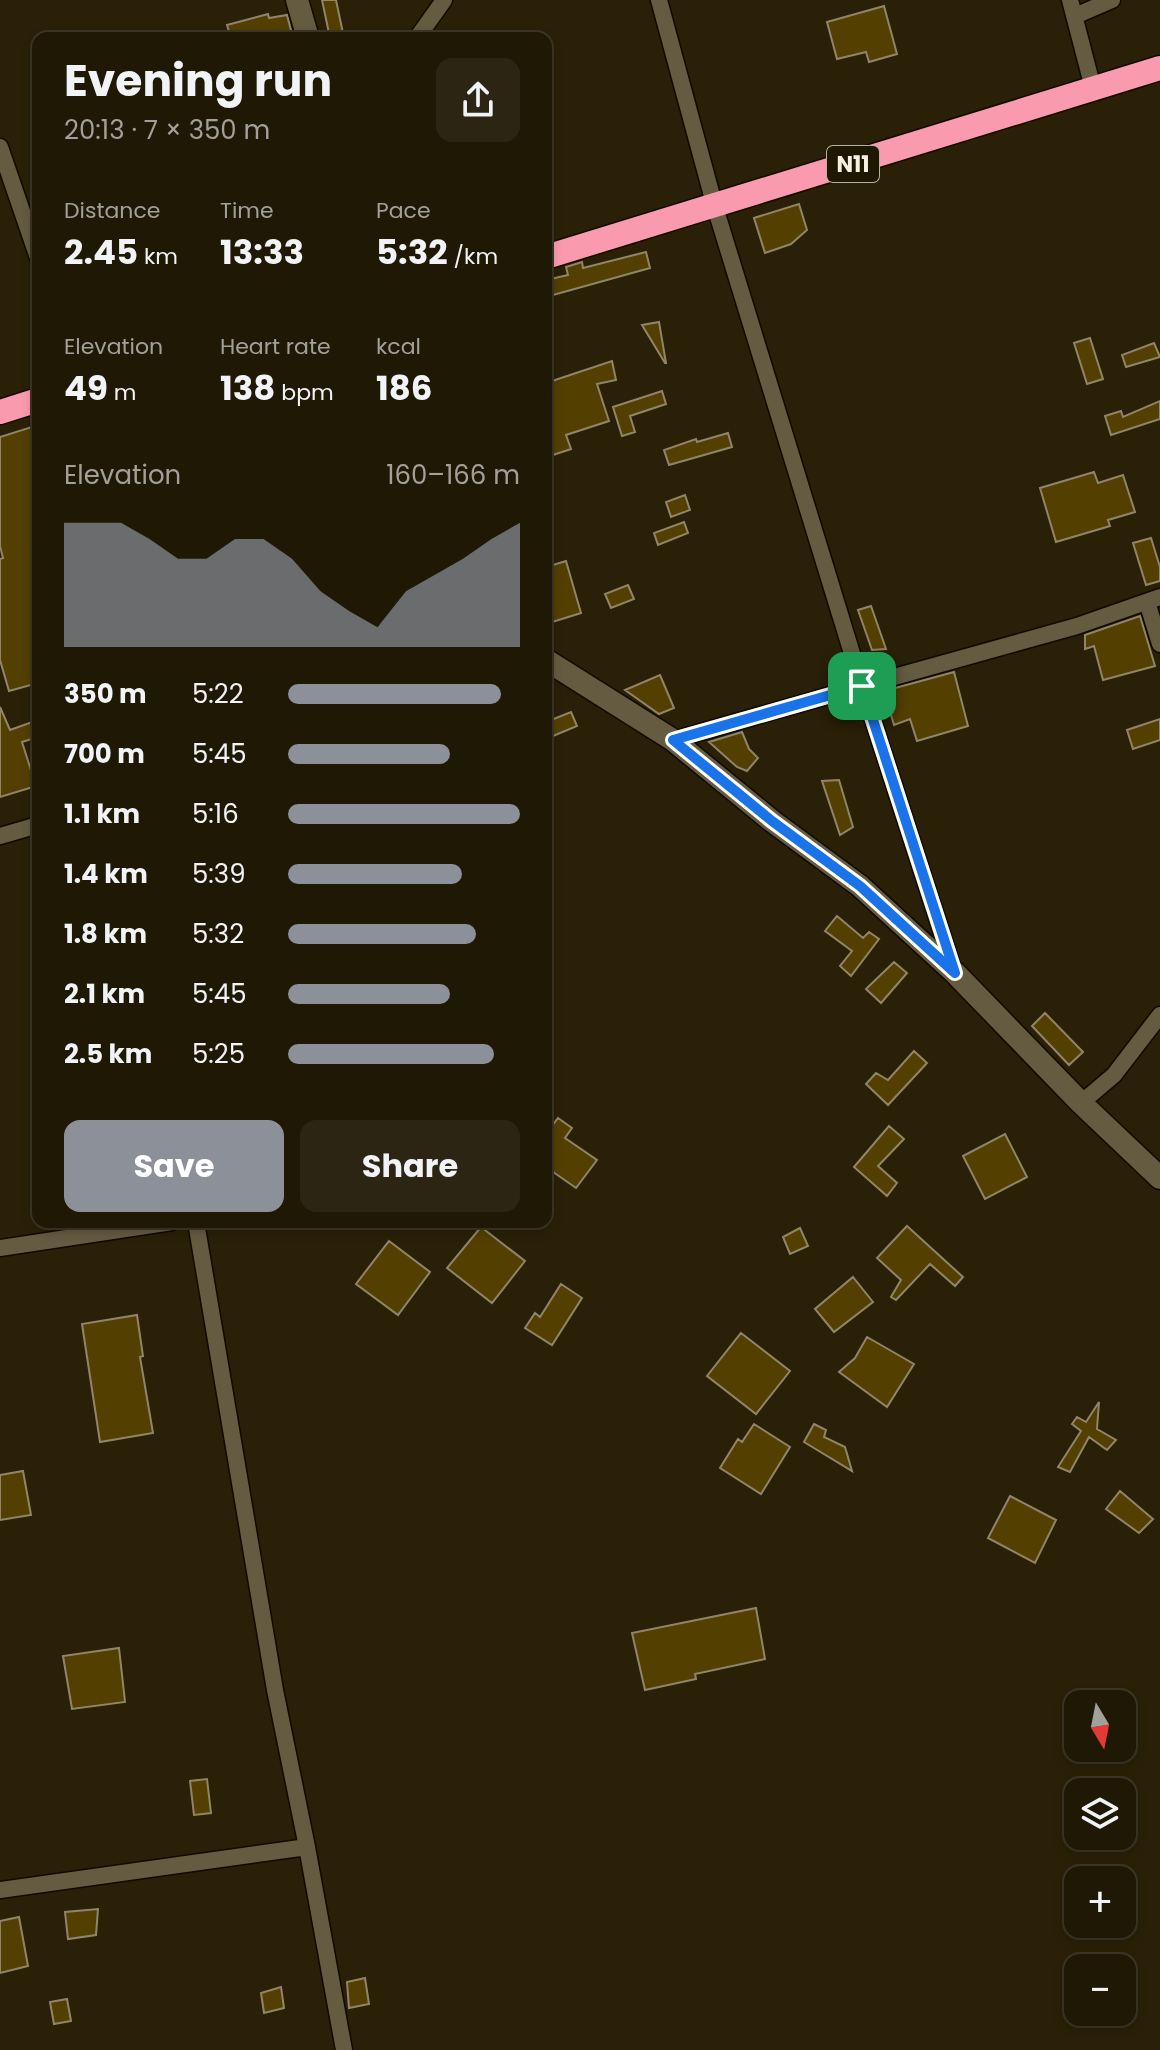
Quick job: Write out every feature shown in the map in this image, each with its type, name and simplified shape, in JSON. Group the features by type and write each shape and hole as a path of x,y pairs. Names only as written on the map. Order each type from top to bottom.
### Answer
{"highway":[{"name":"N11","path":"552,255 1160,68"},
{"path":"0,412 32,402"}],"street":[{"path":"297,0 306,32"},
{"path":"421,32 444,0"},
{"path":"659,0 715,207 862,686 955,973"},
{"path":"1093,88 1072,8 1112,0"},
{"path":"0,147 32,240"},
{"path":"673,740 1077,626 1154,599 1160,644"},
{"path":"552,668 673,740 772,821 860,886 955,973 1081,1103 1158,1171"},
{"path":"0,836 32,827"},
{"path":"1081,1103 1114,1075 1160,1015"},
{"path":"0,1248 132,1228"},
{"path":"197,1228 275,1690 344,2050"},
{"path":"0,1890 307,1847"}],"building":[{"path":"322,0 336,0 343,32 329,32"},
{"path":"884,6 897,54 869,62 866,52 837,59 827,22"},
{"path":"268,14 269,18 287,15 291,32 229,32 227,25"},
{"path":"799,204 807,230 791,244 765,253 754,218"},
{"path":"646,252 650,268 552,295 552,279 568,275 566,267 582,262 583,268"},
{"path":"659,322 666,363 642,325"},
{"path":"1090,338 1103,379 1087,384 1074,343"},
{"path":"1154,343 1160,357 1126,367 1122,355"},
{"path":"612,361 616,380 597,384 609,421 566,435 571,449 552,455 552,381"},
{"path":"662,391 666,404 630,416 635,432 622,436 613,407"},
{"path":"1160,401 1160,419 1111,435 1105,416 1121,411 1123,417"},
{"path":"32,427 32,685 9,691 0,660 0,559 3,558 0,546 0,437"},
{"path":"728,433 732,447 669,465 664,450 696,439 697,442"},
{"path":"1094,472 1098,483 1123,475 1135,512 1108,520 1110,526 1056,542 1040,488"},
{"path":"685,495 690,510 671,517 666,502"},
{"path":"684,522 688,533 658,545 654,533"},
{"path":"1151,538 1160,567 1160,581 1146,585 1133,543"},
{"path":"566,561 581,613 552,622 552,565"},
{"path":"628,585 634,599 611,608 605,594"},
{"path":"871,606 886,649 872,650 858,610"},
{"path":"1140,616 1155,666 1103,680 1094,646 1085,649 1085,635"},
{"path":"954,672 968,726 917,741 910,719 894,725 884,691"},
{"path":"660,675 674,708 659,714 625,690"},
{"path":"0,707 10,730 32,722 32,739 22,742 32,773 32,787 0,797"},
{"path":"571,712 577,726 552,736 552,720"},
{"path":"1160,719 1160,740 1133,749 1127,730"},
{"path":"742,732 749,749 758,758 747,771 737,767 709,742"},
{"path":"839,780 853,827 840,835 822,781"},
{"path":"837,916 863,938 869,932 879,939 851,976 840,966 852,951 825,931"},
{"path":"894,962 907,973 881,1003 866,989"},
{"path":"1045,1013 1083,1052 1069,1065 1032,1026"},
{"path":"914,1051 927,1063 888,1105 866,1084 876,1073 888,1080"},
{"path":"558,1118 572,1128 565,1138 597,1160 576,1188 552,1171 552,1126"},
{"path":"889,1126 904,1139 878,1166 897,1183 887,1196 854,1167"},
{"path":"1005,1134 1027,1177 985,1199 963,1156"},
{"path":"907,1226 963,1277 955,1286 930,1264 896,1300 891,1297 901,1280 877,1258"},
{"path":"480,1228 525,1261 492,1303 447,1268"},
{"path":"800,1228 808,1246 790,1254 783,1237"},
{"path":"389,1241 430,1272 398,1315 356,1284"},
{"path":"853,1277 873,1302 834,1332 815,1309"},
{"path":"561,1284 582,1298 552,1345 525,1328 535,1313 540,1317"},
{"path":"137,1315 143,1356 140,1357 153,1433 100,1442 82,1324"},
{"path":"741,1333 790,1371 756,1414 707,1376"},
{"path":"867,1337 914,1364 887,1407 839,1372 855,1358"},
{"path":"1099,1402 1097,1429 1116,1440 1107,1450 1089,1437 1070,1472 1058,1467 1081,1431 1072,1424 1077,1417 1086,1422"},
{"path":"754,1424 790,1447 761,1494 720,1468 738,1439 742,1442"},
{"path":"814,1424 826,1430 824,1437 845,1447 852,1471 804,1442"},
{"path":"23,1471 31,1515 0,1520 0,1475"},
{"path":"1120,1491 1153,1519 1139,1533 1106,1509"},
{"path":"1010,1496 1056,1520 1035,1563 988,1538"},
{"path":"756,1608 765,1659 695,1674 696,1679 645,1690 632,1633"},
{"path":"119,1648 125,1702 72,1709 63,1656"},
{"path":"207,1779 211,1813 194,1815 190,1781"},
{"path":"98,1909 96,1935 68,1939 65,1912"},
{"path":"19,1917 28,1966 0,1973 0,1921"},
{"path":"365,1978 369,2004 349,2008 347,1982"},
{"path":"281,1987 284,2008 264,2013 261,1993"},
{"path":"67,1999 71,2021 54,2024 50,2002"}],"route":[{"path":"862,686 955,973 860,886 772,821 673,740 862,686"}]}
